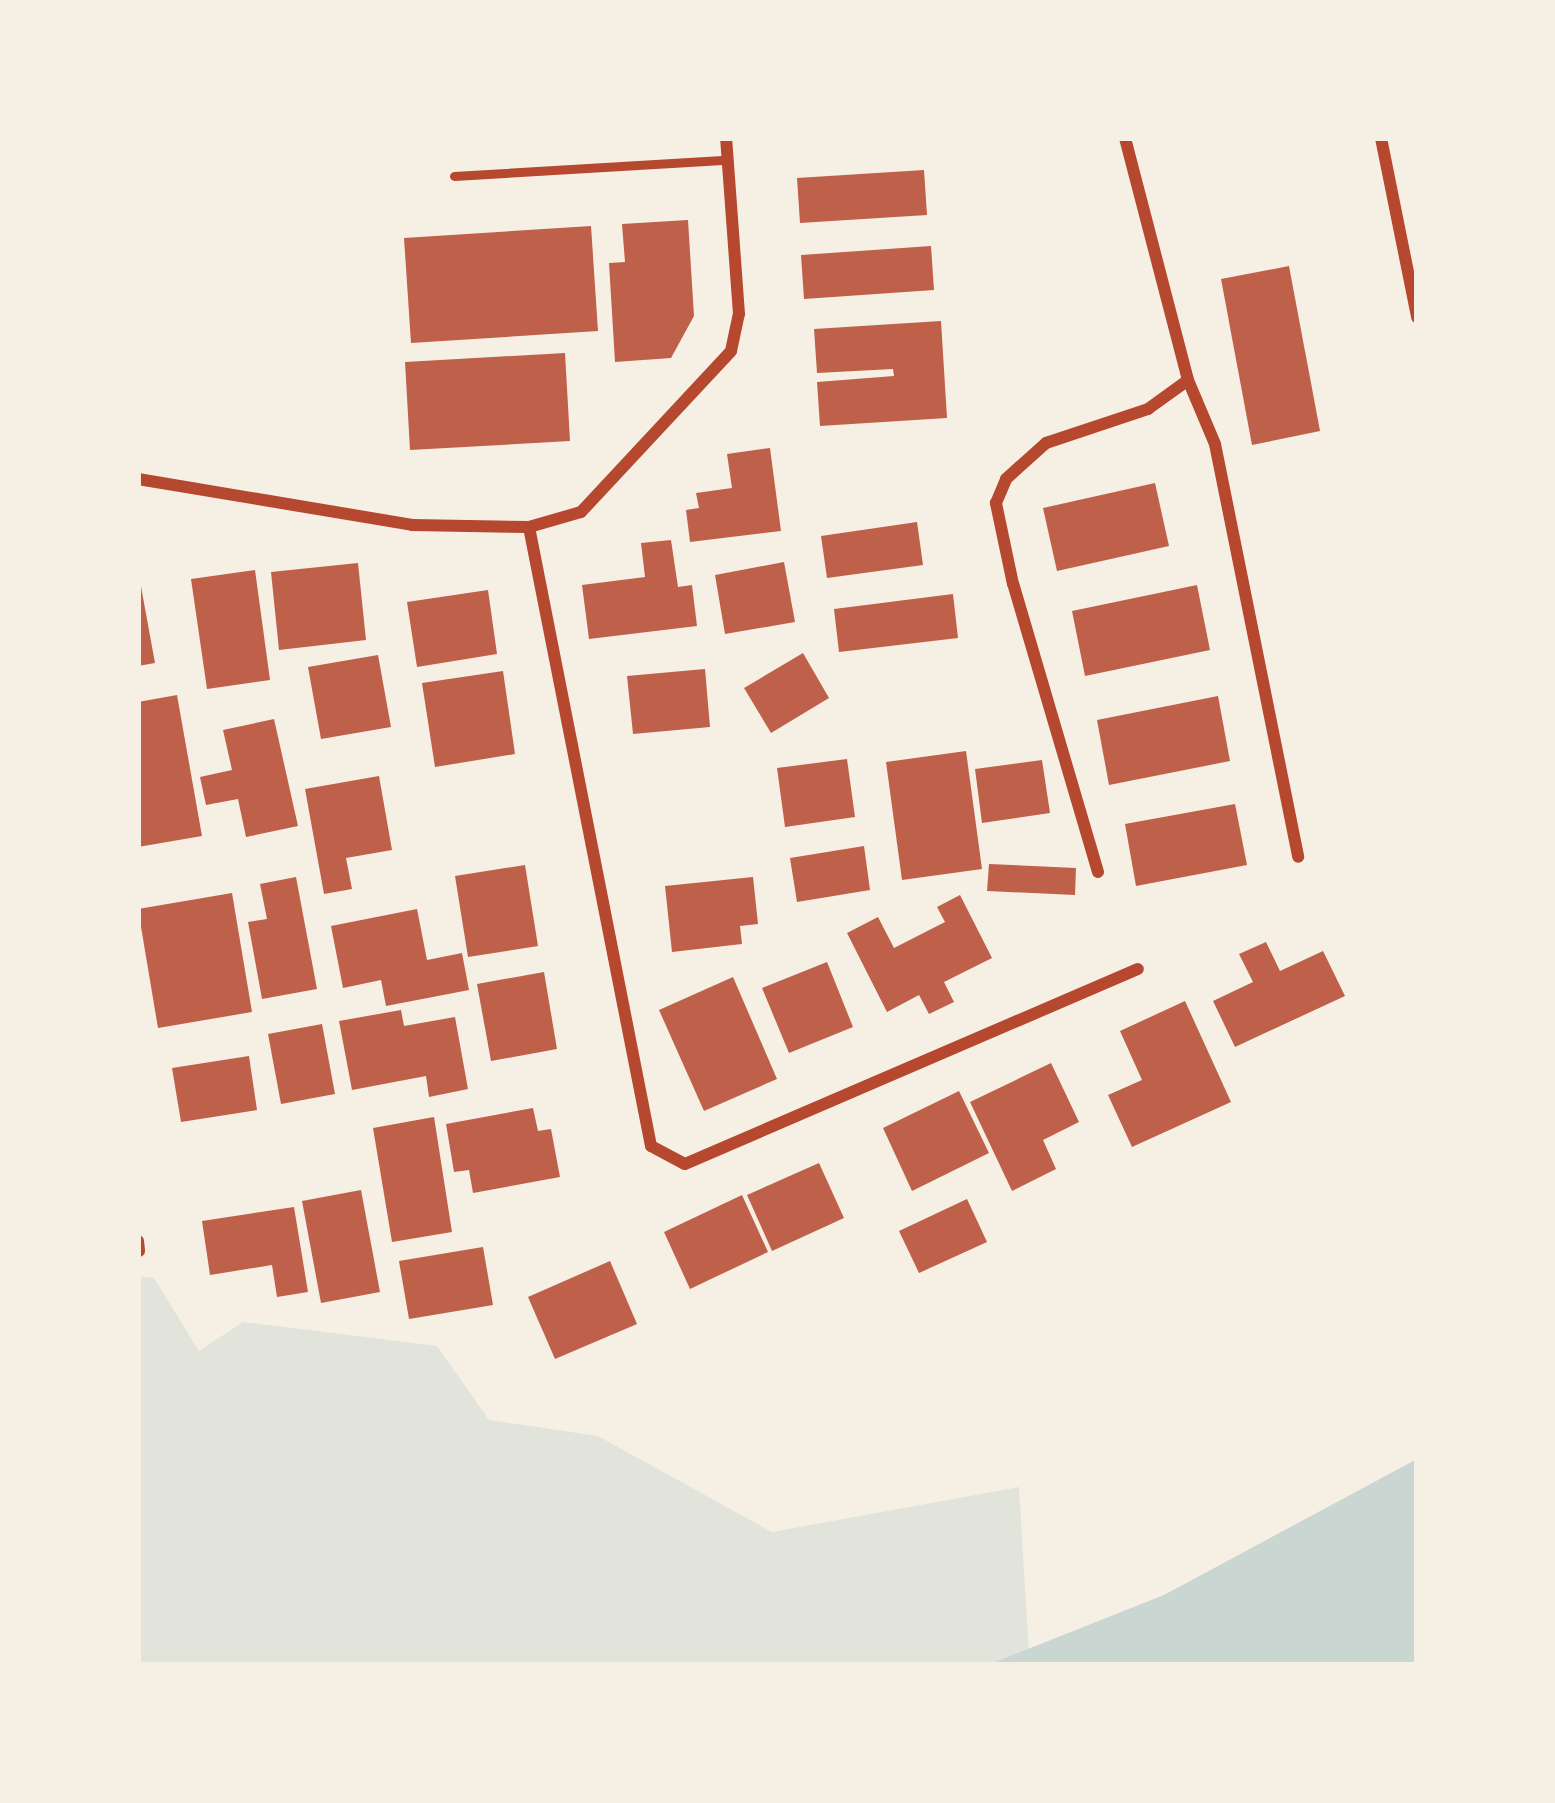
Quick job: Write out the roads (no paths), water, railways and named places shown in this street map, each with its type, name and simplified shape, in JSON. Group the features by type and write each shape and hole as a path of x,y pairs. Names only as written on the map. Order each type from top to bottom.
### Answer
{"street":[{"path":"138,479 412,525 529,527 581,512 731,351 739,314 726,138"},
{"path":"1125,138 1188,380 1215,444 1298,857"},
{"path":"1384,138 1417,317"},
{"path":"1098,872 1013,584 996,503 1006,479 1046,443 1148,409 1188,380"},
{"path":"529,527 651,1146 685,1164 1138,969"},
{"path":"138,1241 139,1251"}],"lane":[{"path":"454,176 727,160"}]}
